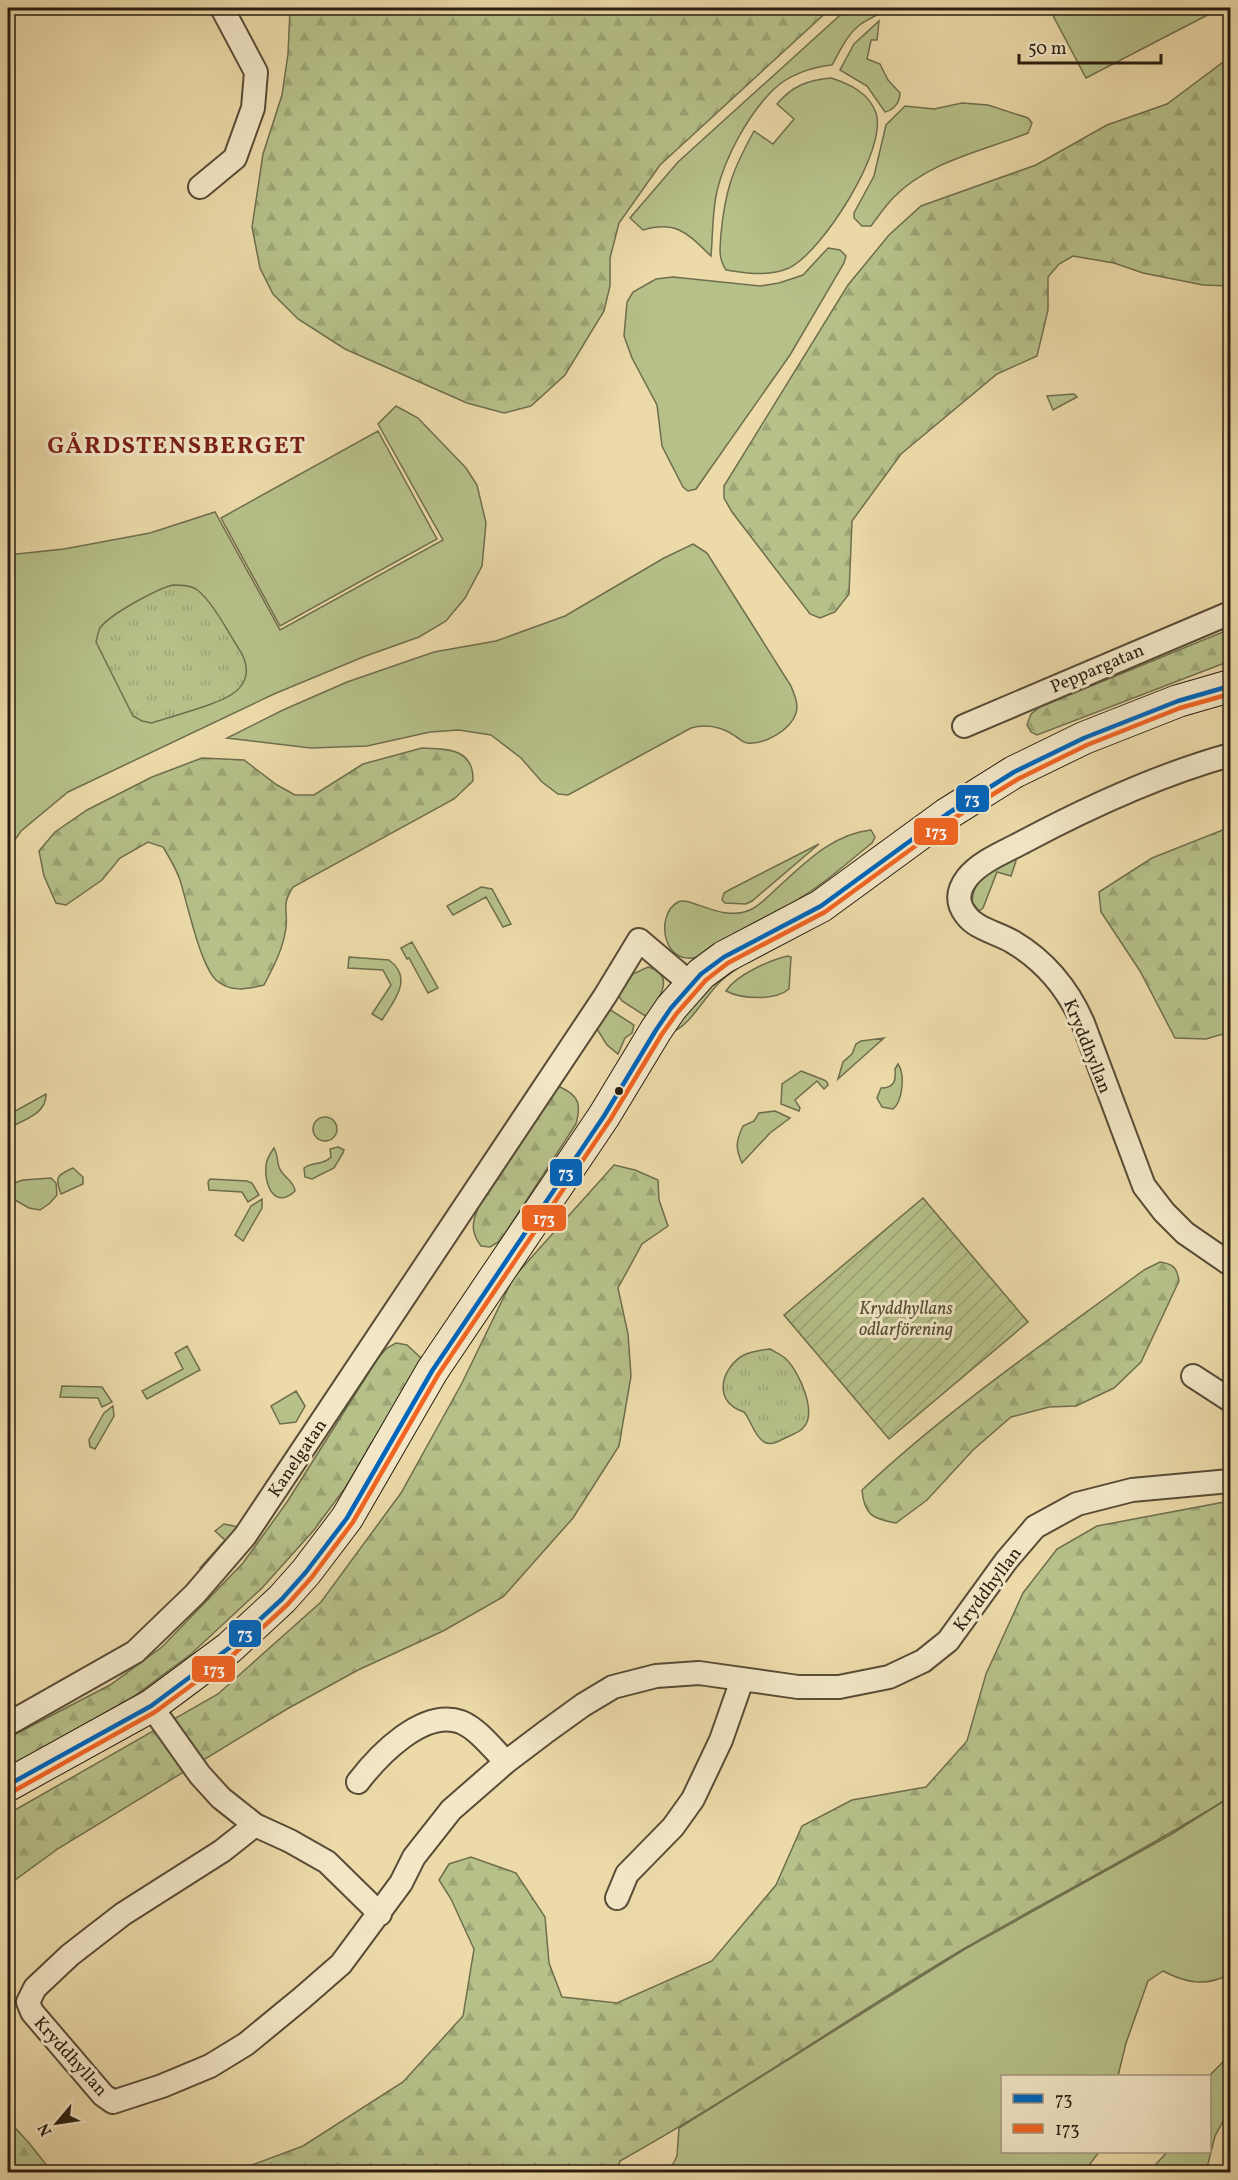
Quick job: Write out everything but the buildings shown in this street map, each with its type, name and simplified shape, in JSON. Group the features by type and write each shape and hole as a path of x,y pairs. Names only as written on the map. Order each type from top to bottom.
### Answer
{"street":[{"path":"200,187 235,158 253,108 256,72 222,8"},
{"name":"Peppargatan","path":"964,726 1230,613"},
{"path":"8,1785 151,1706 229,1648 282,1599 347,1518 454,1337 597,1125 656,1030 701,974 724,957 821,906 947,814 1014,772 1094,734 1178,702 1230,686"},
{"name":"Kryddhyllan","path":"1230,755 1155,779 1051,827 982,865 969,876 959,894 959,904 967,917 1033,956 1052,973 1064,988 1075,1004 1083,1023 1144,1186 1164,1212 1185,1233 1230,1264"},
{"name":"Kanelgatan","path":"8,1724 135,1652 195,1594 245,1536 605,996 639,940 691,984"},
{"path":"1192,1376 1230,1400"},
{"name":"Kryddhyllan","path":"255,1825 222,1851 123,1914 70,1955 35,1988 30,1996 28,2002 32,2012 103,2095 113,2102 133,2097 210,2066 246,2044 341,1964 380,1914 401,1883 414,1857 451,1810 506,1762 583,1705 613,1687 656,1676 699,1673 798,1687 839,1687 889,1677 923,1661 948,1641 1006,1561 1035,1527 1077,1504 1132,1490 1230,1481"},
{"path":"617,1898 627,1874 673,1827 693,1799 720,1740 742,1680"},
{"path":"151,1706 200,1775 221,1798 255,1825 327,1862 380,1914"},
{"path":"358,1782 376,1759 412,1731 428,1723 450,1719 462,1723 478,1734 506,1762"}],"green space":[{"path":"294,8 831,8 660,165 619,223 610,258 610,286 604,311 565,375 531,406 504,413 467,403 345,349 298,319 273,294 260,268 252,227 263,154 282,95 288,54 290,10"},
{"path":"848,8 885,8 852,33 832,65 808,70 786,80 773,90 746,124 726,164 717,191 711,256 681,231 665,227 643,230 630,218 678,162"},
{"path":"1049,8 1221,8 1086,78"},
{"path":"879,21 877,40 871,40 867,59 880,64 888,80 900,93 896,105 885,112 867,86 840,70 854,44"},
{"path":"1230,57 1230,286 1203,285 1143,273 1114,263 1073,256 1059,264 1048,277 1048,310 1037,356 997,374 901,454 852,521 849,594 835,612 820,618 810,614 732,512 724,498 724,486 848,285 889,235 921,206 1036,165 1107,125 1167,104"},
{"path":"831,78 858,90 869,100 876,113 877,130 872,151 849,199 818,243 789,268 765,273 726,270 720,248 725,205 735,169 754,131 773,144 794,119 777,104 801,85"},
{"path":"962,103 988,105 1028,118 1032,123 1028,133 957,158 923,174 894,197 871,226 862,226 854,218 854,213 874,176 886,125 905,106 934,109"},
{"path":"828,248 840,250 846,256 844,263 790,355 696,489 688,491 683,487 662,446 657,405 632,358 624,336 627,302 633,292 656,279 673,277 760,286 779,283 803,275"},
{"path":"1074,394 1077,397 1053,410 1047,396"},
{"path":"396,406 418,418 466,468 477,485 486,523 482,566 465,598 446,621 419,637 363,657 274,694 68,792 21,831 8,850 8,555 64,549 150,533 215,512 280,630 443,540 378,424"},
{"path":"378,431 437,539 280,626 221,518"},
{"path":"693,544 707,553 791,686 796,699 796,713 789,725 769,739 747,743 719,728 702,726 691,728 568,795 558,794 542,782 521,758 491,735 459,730 430,732 367,746 311,748 227,738 347,682 434,652 496,641 565,616 664,558"},
{"path":"173,585 196,589 208,601 242,654 246,664 246,674 243,684 228,696 152,723 133,716 96,642 100,628 113,616"},
{"path":"1230,629 1230,661 1037,735 1031,732 1027,725 1031,714 1040,707"},
{"path":"422,748 449,750 464,756 472,770 473,781 454,799 293,887 286,903 286,928 283,943 264,985 245,989 227,987 216,980 210,972 199,948 178,876 163,847 148,842 120,858 102,880 66,905 56,903 44,876 39,851 55,832 87,810 152,777 202,758 244,760 277,785 295,795 314,795 363,764"},
{"path":"1230,827 1230,1032 1206,1039 1175,1038 1140,971 1101,912 1099,892 1152,858"},
{"path":"871,830 875,837 872,843 828,879 712,950 701,956 688,958 678,955 671,948 666,939 666,918 678,902 690,902 719,912 741,913 752,909 831,844 844,837"},
{"path":"819,844 752,901 746,904 725,903 722,900 724,893"},
{"path":"1012,856 1016,861 1011,876 997,872 983,908 979,911 972,902 976,886 985,874"},
{"path":"481,887 492,889 511,924 503,927 486,897 453,915 447,906"},
{"path":"412,942 438,988 428,993 401,948"},
{"path":"788,956 791,957 789,989 783,993 758,998 740,996 726,991 737,979 754,969"},
{"path":"349,957 389,960 400,974 399,990 382,1020 372,1014 391,985 383,970 348,968"},
{"path":"749,961 722,980 691,1017 677,1030 670,1033 714,979"},
{"path":"648,967 657,971 664,982 660,997 647,1017 622,1001 618,995 633,974"},
{"path":"609,1009 634,1025 632,1033 625,1038 618,1054 607,1045 597,1029"},
{"path":"884,1038 838,1079 843,1062 852,1054 856,1044 861,1041"},
{"path":"898,1064 902,1074 899,1100 893,1109 882,1107 877,1098 881,1088 889,1087 894,1083 895,1069"},
{"path":"801,1071 824,1080 828,1085 824,1089 817,1081 795,1100 800,1108 799,1111 781,1104 782,1084"},
{"path":"560,1087 572,1094 577,1102 576,1124 500,1241 490,1247 481,1246 475,1236 473,1226 479,1206 552,1092"},
{"path":"46,1094 45,1101 38,1112 8,1128 8,1115"},
{"path":"775,1111 790,1118 770,1133 742,1163 737,1145 743,1126 754,1121 759,1113"},
{"path":"325,1117 334,1120 337,1129 334,1138 325,1141 316,1138 313,1129 316,1120"},
{"path":"338,1147 344,1150 334,1168 312,1179 305,1177 304,1168 328,1160 331,1157 330,1149"},
{"path":"274,1148 278,1165 295,1191 282,1198 272,1193 267,1181 267,1161"},
{"path":"614,1165 635,1170 658,1180 659,1200 668,1226 642,1244 618,1288 628,1334 631,1376 619,1446 573,1518 503,1597 443,1631 358,1670 287,1709 59,1848 8,1885 8,1814 218,1694 321,1602 401,1493 462,1383 513,1278"},
{"path":"73,1168 83,1177 83,1184 61,1194 59,1177"},
{"path":"51,1178 56,1183 57,1195 40,1210 29,1208 8,1196 8,1185 23,1180"},
{"path":"210,1179 247,1181 252,1183 259,1195 248,1202 242,1192 209,1190"},
{"name":"Kryddhyllans odlarförening","path":"923,1198 1028,1322 889,1439 784,1315"},
{"path":"262,1199 262,1208 243,1241 235,1235 251,1206"},
{"path":"1160,1262 1174,1267 1179,1281 1141,1362 1114,1388 1076,1406 1049,1407 1011,1417 973,1450 927,1500 896,1523 881,1520 871,1514 865,1505 862,1490 895,1460 1000,1376 1144,1270"},
{"path":"396,1343 407,1345 421,1358 415,1371 345,1488 314,1530 262,1588 191,1654 133,1697 8,1768 8,1738 110,1685 162,1647 243,1563 287,1502 378,1358 387,1348"},
{"path":"187,1346 200,1370 147,1399 142,1391 183,1369 175,1353"},
{"path":"770,1349 786,1359 796,1373 805,1393 808,1414 807,1422 800,1430 778,1442 769,1443 764,1442 758,1436 744,1412 734,1408 728,1402 723,1386 728,1370 734,1362 752,1352"},
{"path":"62,1386 102,1387 112,1402 102,1407 98,1398 60,1397"},
{"path":"296,1391 305,1406 296,1422 280,1424 271,1406"},
{"path":"113,1406 114,1416 95,1449 90,1447 89,1440 104,1413"},
{"path":"1230,1501 1230,1797 922,1974 707,2110 620,2161 617,2172 233,2172 303,2146 403,2082 463,2016 474,1949 451,1899 439,1880 449,1864 471,1857 516,1873 545,1917 549,1963 562,1997 617,2003 712,1961 776,1885 802,1826 852,1800 926,1787 967,1741 986,1674 1023,1593 1057,1549 1097,1526"},
{"path":"224,1524 239,1527 201,1572 200,1568 225,1540 215,1531"},
{"path":"1230,1797 1230,1974 1213,1981 1196,1982 1163,1971 1148,1981 1126,2043 1118,2075 1001,2075 1001,2153 1098,2153 1084,2172 775,2172 771,2167 750,2165 733,2172 669,2172 677,2156 679,2128 965,1949 1170,1835"},
{"path":"1230,2055 1230,2108 1215,2136 1211,2152 1211,2075"},
{"path":"8,2120 29,2143 52,2172 8,2172"},
{"path":"1166,2153 1211,2153 1206,2172 1149,2172"}],"transit line":[{"name":"73","path":"8,1785 151,1706 229,1648 282,1599 306,1572 347,1518 432,1371 604,1116 656,1030 671,1008 701,974 724,957 821,906 947,814 1014,772 1084,738 1178,701 1230,686"},
{"name":"173","path":"12,1792 155,1712 234,1654 287,1605 312,1577 353,1522 438,1375 610,1120 662,1034 706,980 728,963 825,912 951,820 1018,779 1087,745 1180,708 1230,694"}],"district":[{"name":"GÅRDSTENSBERGET","path":"177,445"}]}
